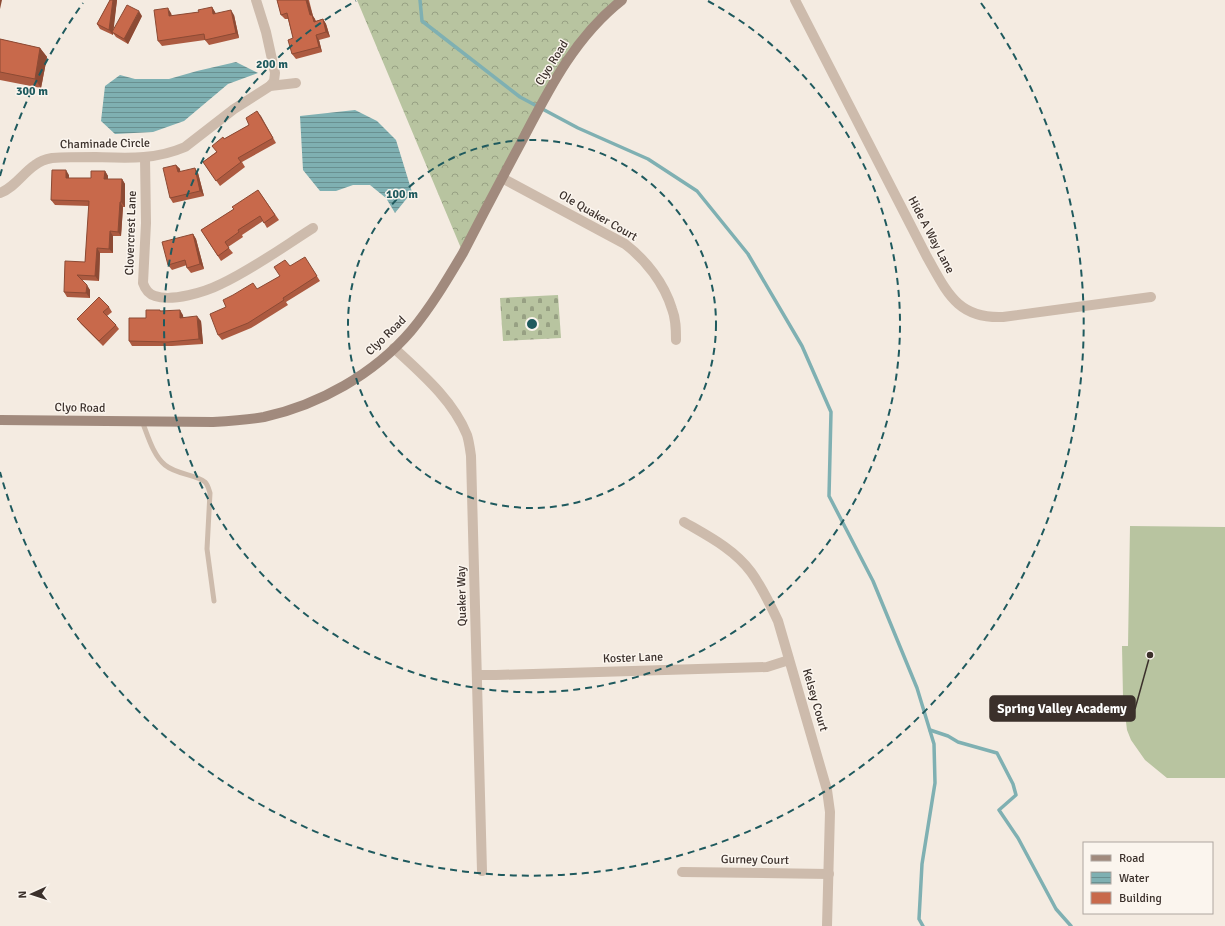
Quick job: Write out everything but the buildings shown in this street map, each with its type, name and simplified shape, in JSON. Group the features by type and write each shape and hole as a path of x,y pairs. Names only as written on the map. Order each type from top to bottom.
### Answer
{"street":[{"path":"256,0 266,32 275,73 274,81 270,86"},
{"name":"Clyo Road","path":"0,420 212,422 238,420 264,417 292,409 330,393 354,380 375,365 411,332 430,307 447,280 554,81 574,50 591,29 622,0"},
{"name":"Hide A Way Lane","path":"795,0 927,257 948,293 956,303 978,316 1003,318 1151,297"},
{"name":"Chaminade Circle","path":"0,192 14,184 34,165 43,160 52,158 145,158 160,156 185,147 234,109 270,86 296,83"},
{"name":"Clovercrest Lane","path":"145,158 146,223 143,283 145,289 155,296 168,298 181,296 204,291 221,284 313,228"},
{"name":"Ole Quaker Court","path":"502,178 624,244 637,254 650,268 667,295 676,323 676,340"},
{"name":"Quaker Way","path":"394,348 415,367 455,412 467,436 472,456 482,871"},
{"name":"Kelsey Court","path":"684,522 720,544 736,556 750,571 766,595 778,621 827,790 830,812 828,926"},
{"name":"Koster Lane","path":"477,675 767,667 789,660"},
{"name":"Gurney Court","path":"682,872 829,874"}],"lane":[{"path":"142,421 150,440 164,465 174,471 200,479 207,485 210,493 207,549 214,601"}],"green space":[{"path":"357,0 622,0 574,50 463,253"},
{"path":"558,295 561,338 503,341 500,298"},
{"path":"1130,526 1225,527 1225,778 1167,778 1145,760 1131,740 1127,730 1123,697 1122,646 1128,646"}],"water":[{"path":"236,62 258,73 228,84 184,121 153,132 115,134 101,121 105,86 120,75 135,79 169,79"},
{"path":"355,110 377,121 396,140 412,192 395,213 386,198 370,185 353,185 336,191 320,191 303,170 300,116"}],"waterway":[{"path":"420,0 422,21 520,97 578,128 648,159 697,191 748,254 802,346 831,412 829,496 873,581 917,688 934,744 935,783 922,864 919,919 923,926"},
{"path":"930,730 948,736 958,742 997,753 1013,784 1016,795 999,810 1018,838 1056,909 1071,926"}],"place":[{"name":"Spring Valley Academy","path":"1150,655"}]}
